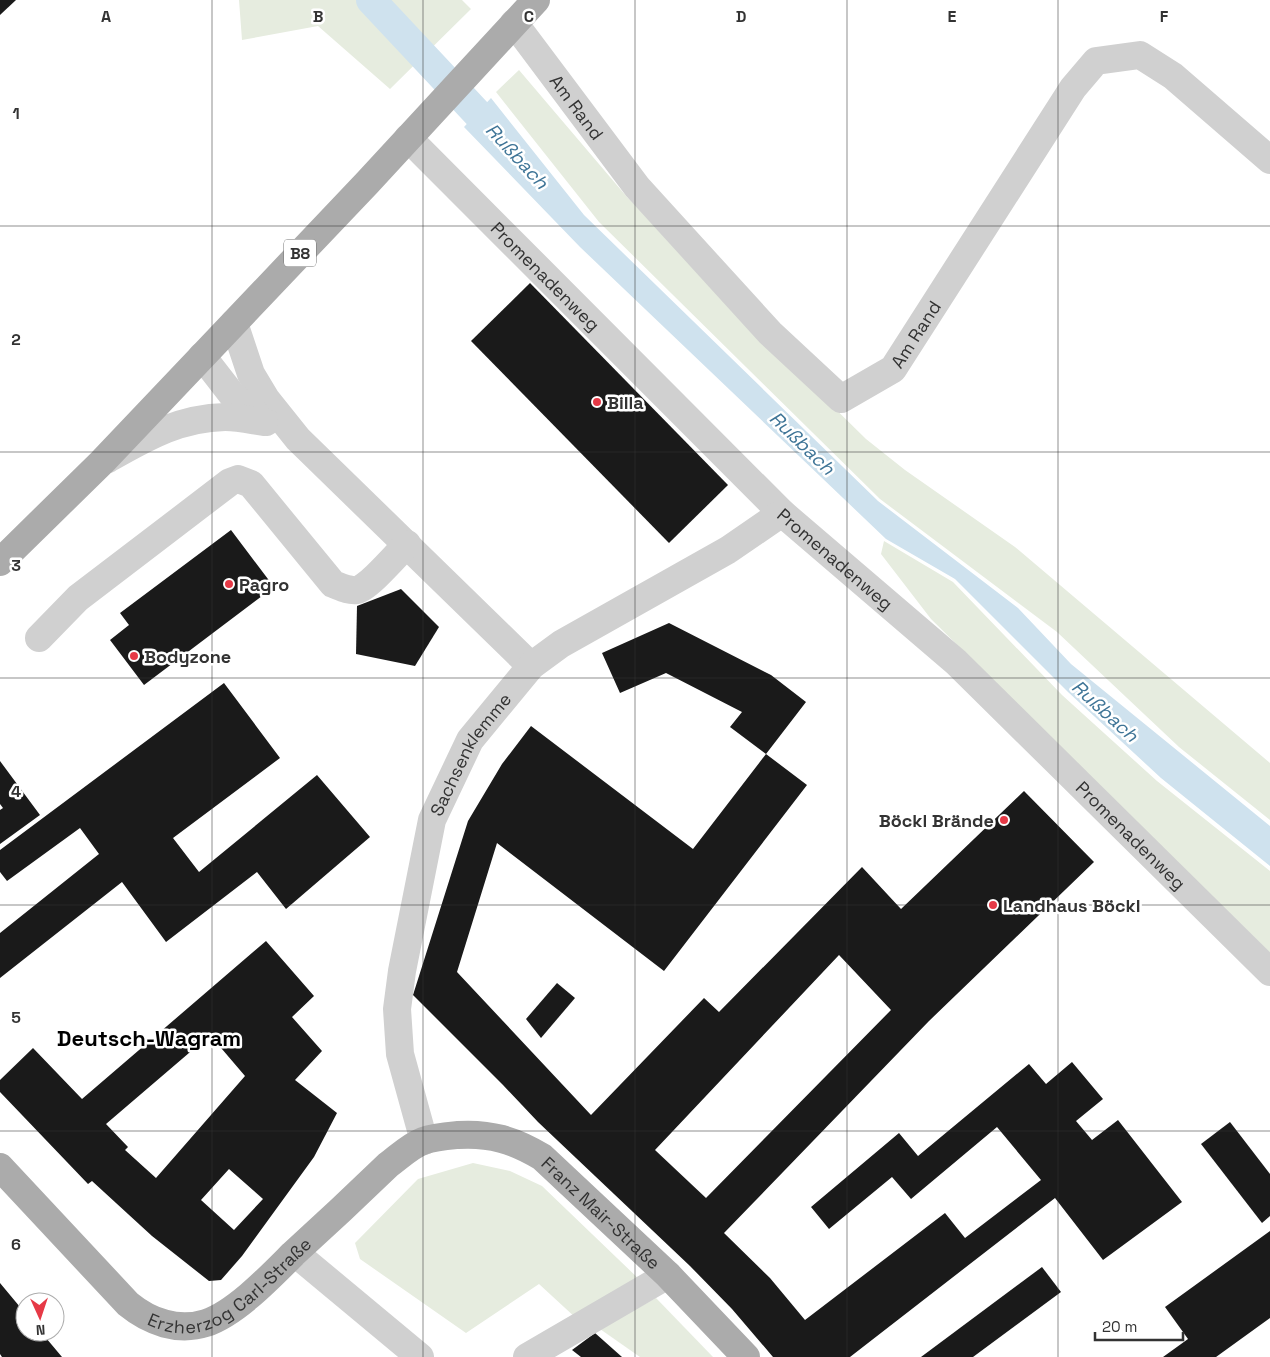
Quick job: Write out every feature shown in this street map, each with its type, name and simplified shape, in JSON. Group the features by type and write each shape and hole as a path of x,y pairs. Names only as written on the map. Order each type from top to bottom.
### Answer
{"main road":[{"name":"B8","path":"0,562 102,462 536,0"},
{"name":"Franz Mair-Straße","path":"424,1141 447,1136 477,1134 502,1138 525,1147 542,1157 668,1275 746,1357"},
{"name":"Erzherzog Carl-Straße","path":"0,1167 128,1304 158,1322 183,1326 217,1319 263,1283 388,1165 407,1150 424,1141"}],"street":[{"name":"Am Rand","path":"514,24 637,187 770,334 840,399 893,369 1073,88 1096,61 1140,55 1173,76 1270,160"},
{"name":"Promenadenweg","path":"414,130 782,513 956,662 1270,972"},
{"path":"234,323 251,374 266,399 298,439 532,666"},
{"path":"202,356 233,396 264,422 298,439"},
{"path":"102,462 160,430 188,421 225,417 264,422"},
{"path":"39,638 78,598 230,482 238,479 251,484 333,584 343,588 349,590 363,588 407,544"},
{"name":"Sachsenklemme","path":"424,1141 400,1054 398,1008 402,971 432,820 470,740 532,666 561,644 728,550 782,513"},
{"path":"295,1253 420,1357"},
{"path":"527,1357 668,1275"}],"shaded area":[{"path":"239,0 462,0 471,9 390,89 318,26 242,40"},
{"path":"519,70 627,197 866,439 905,470 1015,547 1270,763 1270,820 1179,747 1057,632 880,499 599,222 496,92"},
{"path":"884,541 953,582 1062,695 1157,781 1270,871 1270,953 931,619 881,554"},
{"path":"473,1163 510,1171 542,1186 642,1282 577,1319 539,1284 466,1333 360,1259 355,1243 418,1179"},
{"path":"656,1298 713,1357 640,1357 600,1329"}],"water":[{"path":"491,98 584,215 878,501 1018,608 1071,664 1270,826 1270,866 1161,778 1068,692 955,579 886,539 580,247 464,127"}],"building":[{"path":"0,0 16,0 0,15"},
{"path":"530,283 728,485 669,543 471,341"},
{"path":"231,530 274,587 144,685 110,640 129,625 120,613"},
{"path":"401,589 439,627 415,666 356,654 357,606"},
{"path":"669,623 771,675 806,702 766,754 730,727 742,712 666,673 620,693 602,653"},
{"path":"224,683 280,758 173,838 199,872 317,775 370,837 286,909 257,872 166,942 122,882 0,978 0,933 99,854 80,828 7,881 0,872 0,850"},
{"path":"531,726 693,849 766,754 807,785 664,971 497,843 457,972 591,1115 704,998 719,1012 862,867 901,909 1024,791 1094,862 929,1021 724,1233 770,1278 805,1320 945,1213 965,1238 1041,1180 997,1127 911,1199 892,1177 829,1229 811,1207 899,1133 918,1156 1029,1064 1046,1084 1072,1062 1103,1099 1076,1121 1092,1140 1118,1120 1182,1202 1103,1260 1055,1198 850,1357 773,1357 732,1309 690,1266 538,1122 413,995 468,821 502,764","holes":["839,955 891,1010 706,1198 655,1150"]},
{"path":"0,761 40,815 0,844 0,810 3,808 0,804"},
{"path":"266,941 314,996 292,1017 322,1051 295,1080 337,1113 314,1157 242,1256 221,1280 209,1281 152,1236 92,1181 88,1184 0,1092 0,1080 33,1048 82,1099","holes":["210,1035 245,1076 156,1178 125,1150 128,1147 106,1124","229,1169 263,1199 234,1230 201,1200"]},
{"path":"557,983 575,998 541,1038 526,1019"},
{"path":"1230,1122 1270,1174 1270,1216 1262,1223 1201,1144"},
{"path":"1270,1231 1270,1318 1216,1357 1163,1357 1188,1339 1165,1307"},
{"path":"1042,1267 1061,1292 973,1357 921,1357"},
{"path":"0,1283 15,1301 15,1342 49,1342 62,1357 2,1357 0,1354"},
{"path":"595,1333 622,1357 581,1357 572,1350"}],"waterway":[{"name":"Rußbach","path":"371,0 505,143"}],"place":[{"name":"Billa","path":"597,402"},
{"name":"Pagro","path":"229,584"},
{"name":"Bodyzone","path":"134,656"},
{"name":"Böckl Brände","path":"1004,820"},
{"name":"Landhaus Böckl","path":"993,905"}],"district":[{"name":"Deutsch-Wagram","path":"149,1038"}]}
